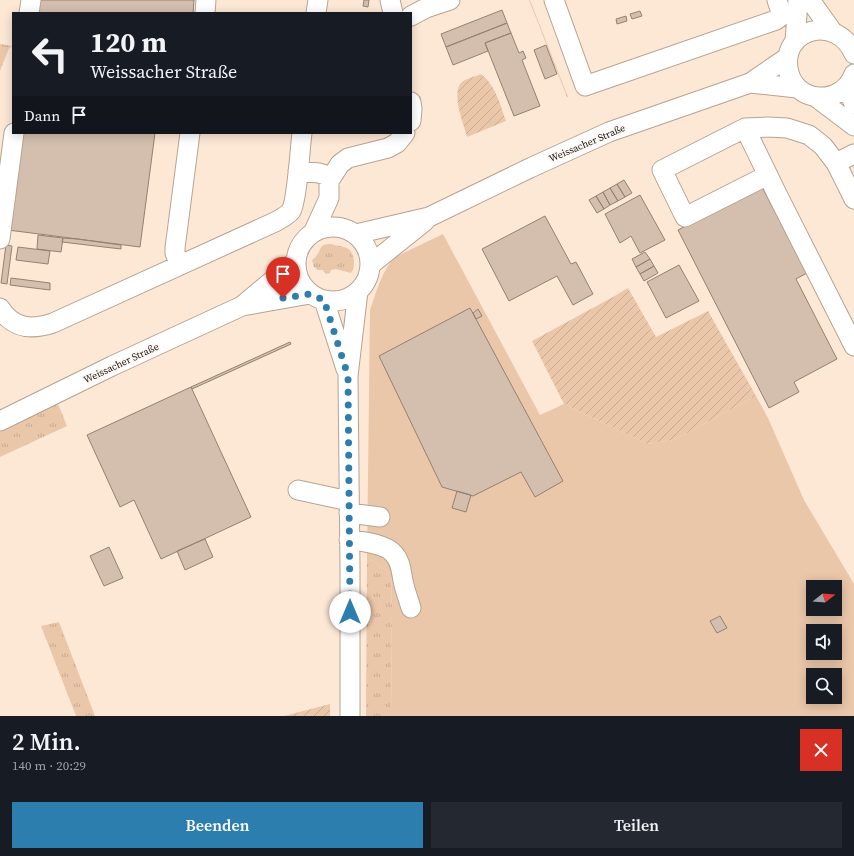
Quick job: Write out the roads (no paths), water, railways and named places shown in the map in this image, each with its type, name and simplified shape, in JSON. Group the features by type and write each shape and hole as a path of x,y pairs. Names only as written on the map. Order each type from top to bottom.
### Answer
{"street":[{"path":"29,12 31,0"},
{"path":"204,12 206,0"},
{"path":"316,12 318,0"},
{"path":"390,0 393,12"},
{"path":"412,15 426,8 450,0"},
{"path":"554,0 585,86 776,20 780,17 781,13 777,0"},
{"path":"797,88 791,79 788,68 798,0"},
{"path":"810,0 846,41"},
{"name":"Weissacher Straße","path":"242,306 317,297 340,301 350,297 358,291 367,279 370,265 429,217 609,132 750,83 792,49 803,35 812,31 822,29 846,41"},
{"path":"817,98 838,94 851,80"},
{"path":"851,80 854,104"},
{"name":"Weissacher Straße","path":"750,83 797,88 806,94 817,98 854,126"},
{"path":"745,128 854,346"},
{"path":"768,175 685,217 662,170 745,128 787,128 808,135 823,146 836,164 854,199"},
{"path":"0,239 14,134"},
{"path":"180,265 175,248 190,134"},
{"path":"0,308 9,319 19,325 41,327 53,323 275,222 287,215 293,206 302,134"},
{"path":"314,231 329,198 329,181 340,164 348,158 388,148 397,143 404,134"},
{"path":"836,164 854,154"},
{"path":"298,171 319,173 331,177"},
{"path":"329,198 352,232 363,242 368,250 370,265"},
{"name":"Weissacher Straße","path":"348,376 317,297 304,287 299,280 296,271 296,261 300,246 314,231 328,227 338,227 352,232 429,217"},
{"name":"Weissacher Straße","path":"0,421 242,306 296,261"},
{"name":"Weissacher Straße","path":"350,716 348,376 358,291"},
{"path":"298,490 380,517"},
{"path":"349,540 378,545 393,553 401,566 404,585 411,608"}]}
